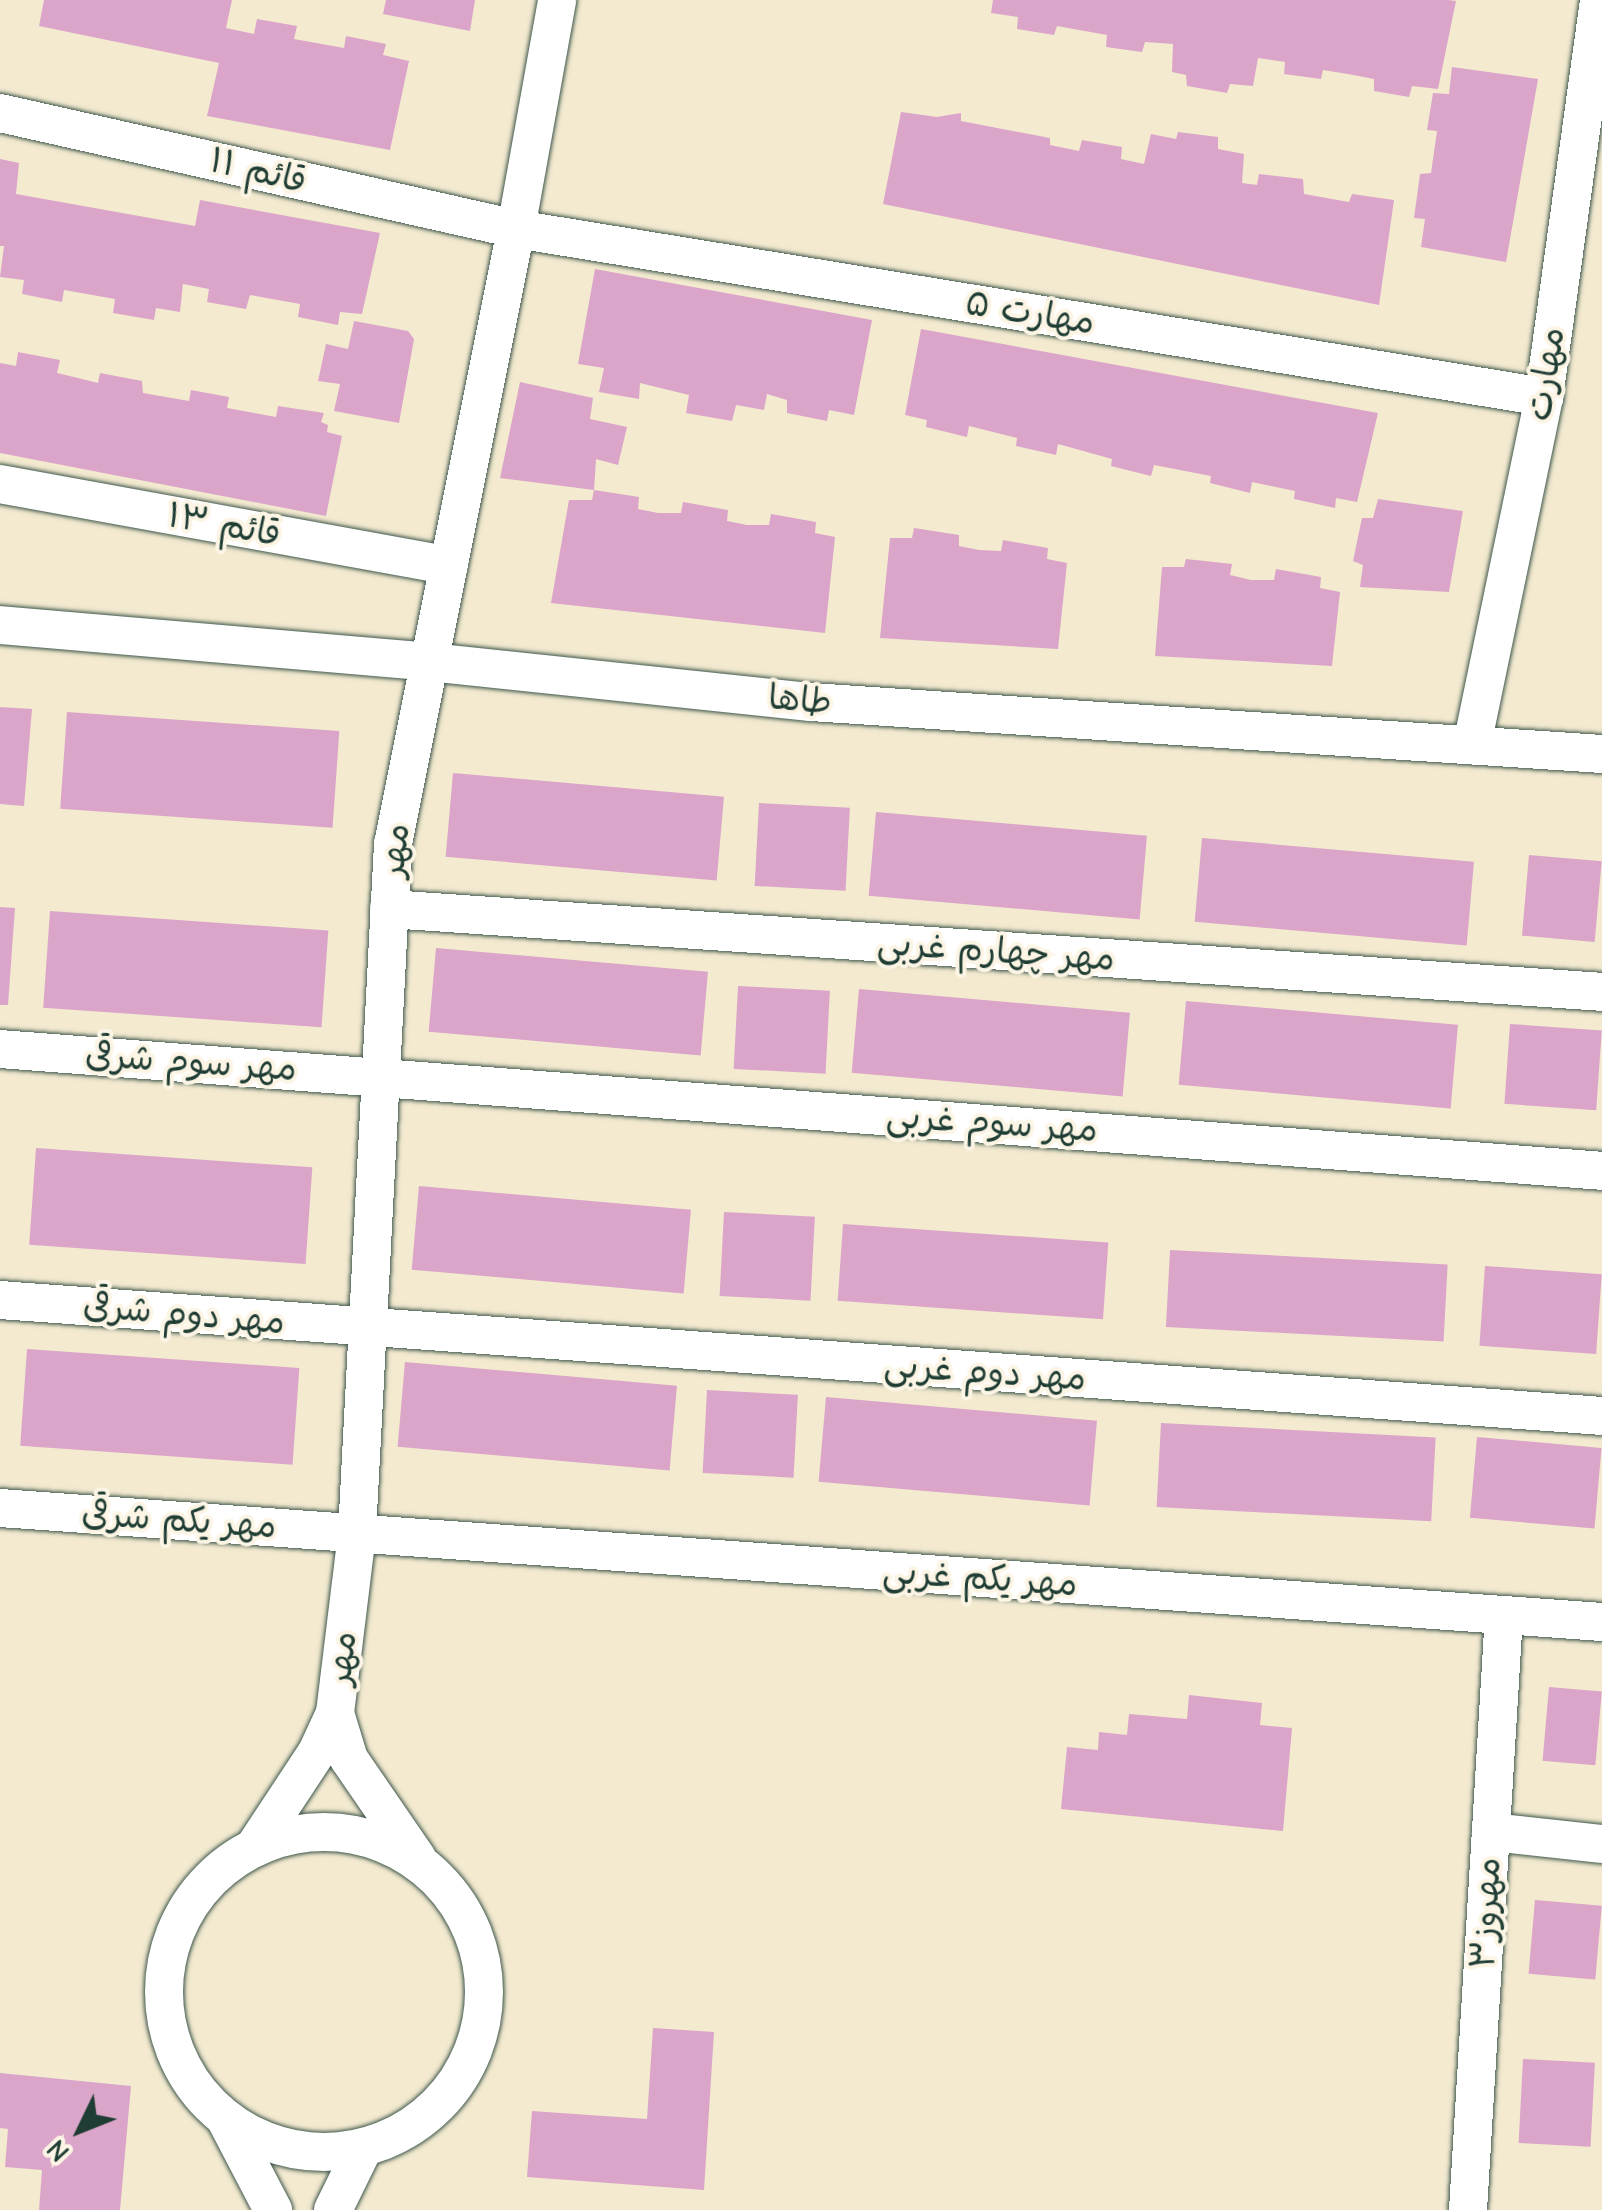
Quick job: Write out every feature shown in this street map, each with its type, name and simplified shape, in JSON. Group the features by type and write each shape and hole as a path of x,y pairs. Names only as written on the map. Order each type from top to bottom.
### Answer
{"street":[{"name":"مهر","path":"255,1846 317,1752 335,1712 357,1533 393,844 516,229 557,0"},
{"name":"مهارت","path":"1472,745 1544,396 1599,0"},
{"name":"قائم ۱۱","path":"0,112 516,229"},
{"name":"مهارت ۵","path":"516,229 1544,396"},
{"name":"قائم ۱۳","path":"0,484 448,566"},
{"name":"طاها","path":"0,625 429,662 811,702 1602,754"},
{"name":"مهر چهارم غربی","path":"390,909 1602,992"},
{"name":"مهر سوم شرقی","path":"0,1049 381,1075"},
{"name":"مهر سوم غربی","path":"381,1075 1602,1171"},
{"name":"مهر دوم شرقی","path":"0,1300 368,1329"},
{"name":"مهر دوم غربی","path":"368,1329 1602,1416"},
{"name":"مهر یکم شرقی","path":"0,1508 357,1533"},
{"name":"مهر یکم غربی","path":"357,1533 1602,1622"},
{"name":"مهروز۳","path":"1468,2210 1504,1615"},
{"name":"مهر","path":"335,1712 348,1759 421,1864"},
{"path":"226,2120 268,2144 316,2153 363,2149 411,2128 449,2094 475,2050 485,1999 478,1948 456,1902 421,1864 382,1842 340,1832 296,1834 255,1846 210,1878 179,1922 164,1974 167,2029 189,2080 226,2120 273,2210"},
{"path":"1491,1832 1602,1844"},
{"path":"334,2210 363,2149"}],"building":[{"path":"44,0 232,0 226,28 254,34 257,19 297,26 294,39 344,48 346,36 386,44 383,55 409,61 390,150 207,116 219,63 39,26"},
{"path":"386,0 475,0 470,31 383,14"},
{"path":"993,0 1456,1 1438,89 1412,86 1409,97 1374,91 1374,79 1348,74 1323,70 1321,79 1284,74 1285,62 1258,58 1253,86 1230,84 1227,93 1187,86 1186,75 1172,72 1173,44 1145,42 1142,52 1106,47 1107,35 1057,26 1054,35 1017,29 1018,17 991,13"},
{"path":"1452,67 1538,79 1506,262 1421,247 1425,219 1414,218 1420,174 1431,173 1437,131 1427,130 1433,93 1449,94"},
{"path":"901,112 937,117 961,113 961,121 1050,138 1050,145 1079,151 1082,140 1122,147 1121,159 1144,164 1151,134 1176,139 1178,132 1218,137 1218,149 1244,154 1242,183 1257,185 1259,174 1303,179 1304,194 1349,202 1352,194 1394,200 1379,305 883,204"},
{"path":"0,159 19,163 16,194 195,226 200,200 380,233 362,314 340,312 338,325 298,317 300,304 250,295 246,309 207,302 209,289 183,284 180,312 156,308 154,320 113,313 115,299 64,290 62,302 22,294 24,280 0,277 4,246 0,246"},
{"path":"595,269 872,320 854,415 829,410 827,421 787,413 787,400 767,394 764,410 736,405 732,421 686,413 689,395 640,383 639,399 599,392 604,368 578,364"},
{"path":"354,321 408,331 414,339 399,423 334,411 340,384 318,381 326,344 348,349"},
{"path":"921,329 1378,413 1357,502 1336,498 1335,508 1294,499 1295,491 1252,482 1250,493 1210,483 1211,476 1154,465 1151,476 1111,466 1112,459 1058,444 1056,455 1016,446 1017,438 969,426 967,437 926,427 927,420 905,415"},
{"path":"18,352 60,360 57,373 98,383 100,373 142,381 143,393 189,401 191,390 229,397 227,408 276,417 278,406 324,413 321,422 328,425 327,432 342,436 326,516 0,453 0,363 16,366"},
{"path":"520,382 593,398 590,419 627,427 618,465 596,459 594,490 500,478"},
{"path":"594,490 639,497 638,509 658,513 681,513 683,502 728,510 727,521 747,525 769,525 771,514 816,522 815,533 835,537 825,633 551,603 569,500 592,500"},
{"path":"1378,499 1463,511 1449,592 1360,587 1363,565 1353,561 1362,518 1373,518"},
{"path":"914,528 959,535 959,546 979,550 1001,551 1003,540 1048,548 1047,559 1067,563 1058,649 880,638 890,538 912,538"},
{"path":"1186,559 1232,564 1230,575 1251,580 1274,580 1276,569 1321,577 1320,588 1340,592 1332,666 1155,656 1162,567 1184,567"},
{"path":"0,707 32,709 24,806 0,804"},
{"path":"67,712 339,731 333,828 60,809"},
{"path":"453,773 724,797 717,880 446,857"},
{"path":"759,803 850,808 846,891 755,886"},
{"path":"876,812 1147,836 1140,919 869,896"},
{"path":"1202,838 1474,862 1467,945 1195,922"},
{"path":"1529,855 1602,861 1595,942 1522,936"},
{"path":"0,907 15,908 8,1005 0,1005"},
{"path":"50,911 328,930 322,1027 43,1008"},
{"path":"436,948 708,972 701,1055 429,1032"},
{"path":"738,986 830,991 826,1074 734,1069"},
{"path":"859,989 1130,1013 1123,1096 852,1073"},
{"path":"1186,1001 1458,1025 1451,1108 1179,1085"},
{"path":"1510,1024 1602,1030 1596,1110 1504,1104"},
{"path":"36,1148 312,1167 306,1264 29,1245"},
{"path":"419,1186 691,1210 684,1293 412,1270"},
{"path":"724,1212 815,1217 810,1301 720,1296"},
{"path":"843,1224 1108,1243 1103,1319 838,1301"},
{"path":"1170,1250 1448,1265 1444,1341 1166,1327"},
{"path":"1485,1266 1602,1274 1596,1354 1479,1346"},
{"path":"27,1349 299,1368 293,1465 20,1446"},
{"path":"405,1362 677,1386 670,1470 398,1447"},
{"path":"707,1390 798,1395 794,1478 703,1473"},
{"path":"826,1397 1097,1421 1090,1505 819,1482"},
{"path":"1161,1423 1436,1437 1431,1521 1157,1507"},
{"path":"1477,1437 1602,1448 1594,1529 1470,1518"},
{"path":"1549,1687 1602,1692 1595,1765 1543,1761"},
{"path":"1189,1695 1262,1703 1260,1725 1292,1728 1283,1831 1061,1809 1067,1747 1098,1750 1099,1732 1127,1735 1129,1714 1187,1719"},
{"path":"1535,1900 1602,1906 1595,1980 1529,1974"},
{"path":"653,2028 714,2032 704,2190 527,2177 532,2111 647,2119"},
{"path":"1523,2059 1595,2063 1591,2147 1519,2143"},
{"path":"0,2073 131,2086 120,2210 39,2210 42,2170 5,2167 8,2129 0,2128"}]}
